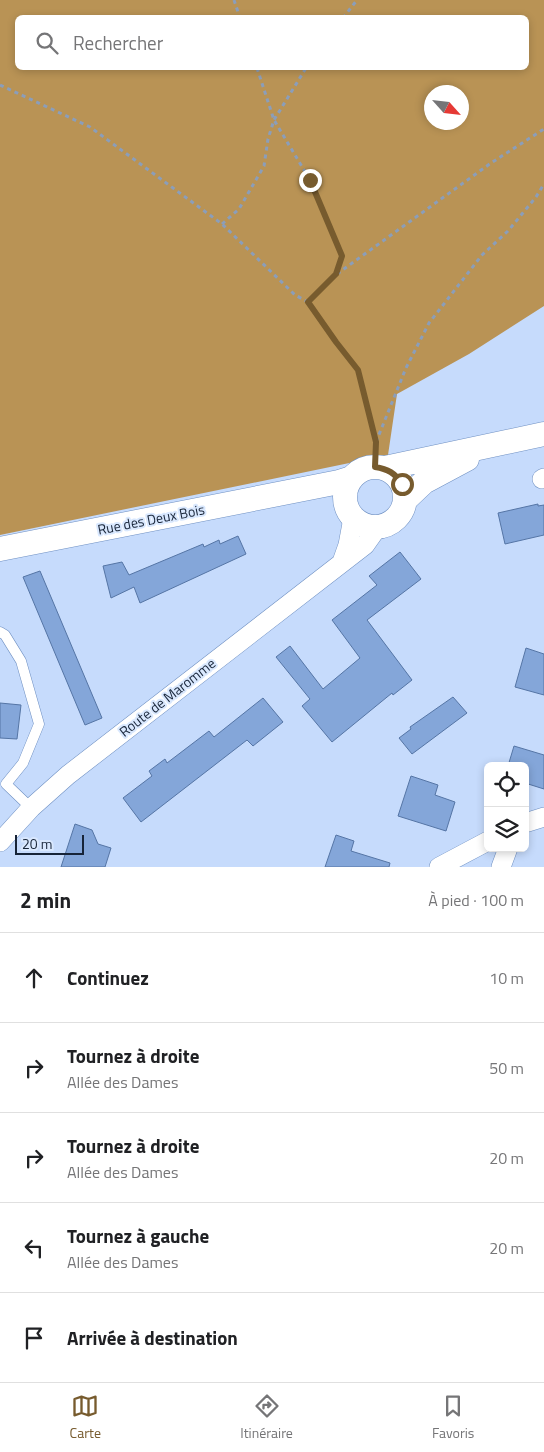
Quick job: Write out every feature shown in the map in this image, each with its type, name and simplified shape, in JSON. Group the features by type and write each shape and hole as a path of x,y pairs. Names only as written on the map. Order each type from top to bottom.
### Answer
{"street":[{"path":"342,562 348,545 350,511 345,495 352,478 366,468 380,468 544,434"},
{"path":"350,511 364,526 377,528 391,523 401,513 406,499 424,482 491,446"},
{"path":"380,468 392,472 402,484 406,499"},
{"name":"Rue des Deux Bois","path":"0,548 352,478"},
{"name":"Rue des Deux Bois","path":"302,489 350,511"},
{"name":"Route de Maromme","path":"0,842 31,808 68,775 365,545 377,528"},
{"path":"529,822 544,817"},
{"path":"439,867 484,843"},
{"path":"501,867 507,852"}],"lane":[{"path":"0,632 5,635 21,661 39,724 23,763 6,784 31,808"}],"path":[{"path":"234,0 239,15"},
{"path":"345,15 356,0"},
{"path":"258,70 274,120 310,180 342,256 336,274"},
{"path":"222,224 239,209 264,166 268,139 274,120 305,70"},
{"path":"0,85 90,126 222,224 295,295 308,302 358,370 376,442 380,468"},
{"path":"308,302 336,274 490,163 544,129"},
{"path":"376,442 406,368 429,323 482,255 508,231 536,197 544,184"}],"shaded area":[{"path":"0,0 544,0 544,306 469,354 397,394 388,455 0,535"}],"building":[{"path":"538,504 538,506 544,505 544,535 505,544 498,513"},
{"path":"238,536 246,554 140,603 134,587 111,598 103,566 122,562 129,575 203,544 204,547 219,540 220,544"},
{"path":"400,552 421,579 367,620 412,680 393,695 392,693 332,742 302,706 310,699 276,657 290,646 323,689 360,658 332,620 377,585 369,576"},
{"path":"40,571 102,718 85,725 23,577"},
{"path":"526,648 544,654 544,695 515,687"},
{"path":"453,697 467,713 412,754 399,738 411,729 410,727"},
{"path":"263,698 283,722 253,746 247,740 141,822 123,798 152,776 149,771 165,759 167,763 209,731 214,737"},
{"path":"0,703 21,705 17,739 0,738"},
{"path":"514,746 544,755 544,789 529,784 529,762 509,762"},
{"path":"411,776 438,785 435,795 455,802 446,831 398,816"},
{"path":"75,824 92,830 98,844 111,848 105,867 61,867"},
{"path":"336,835 354,841 351,851 390,863 389,867 325,867"}],"route":[{"path":"310,180 342,256 336,274 308,302 358,370 376,442 375,467 385,468 392,472 402,484"}]}
